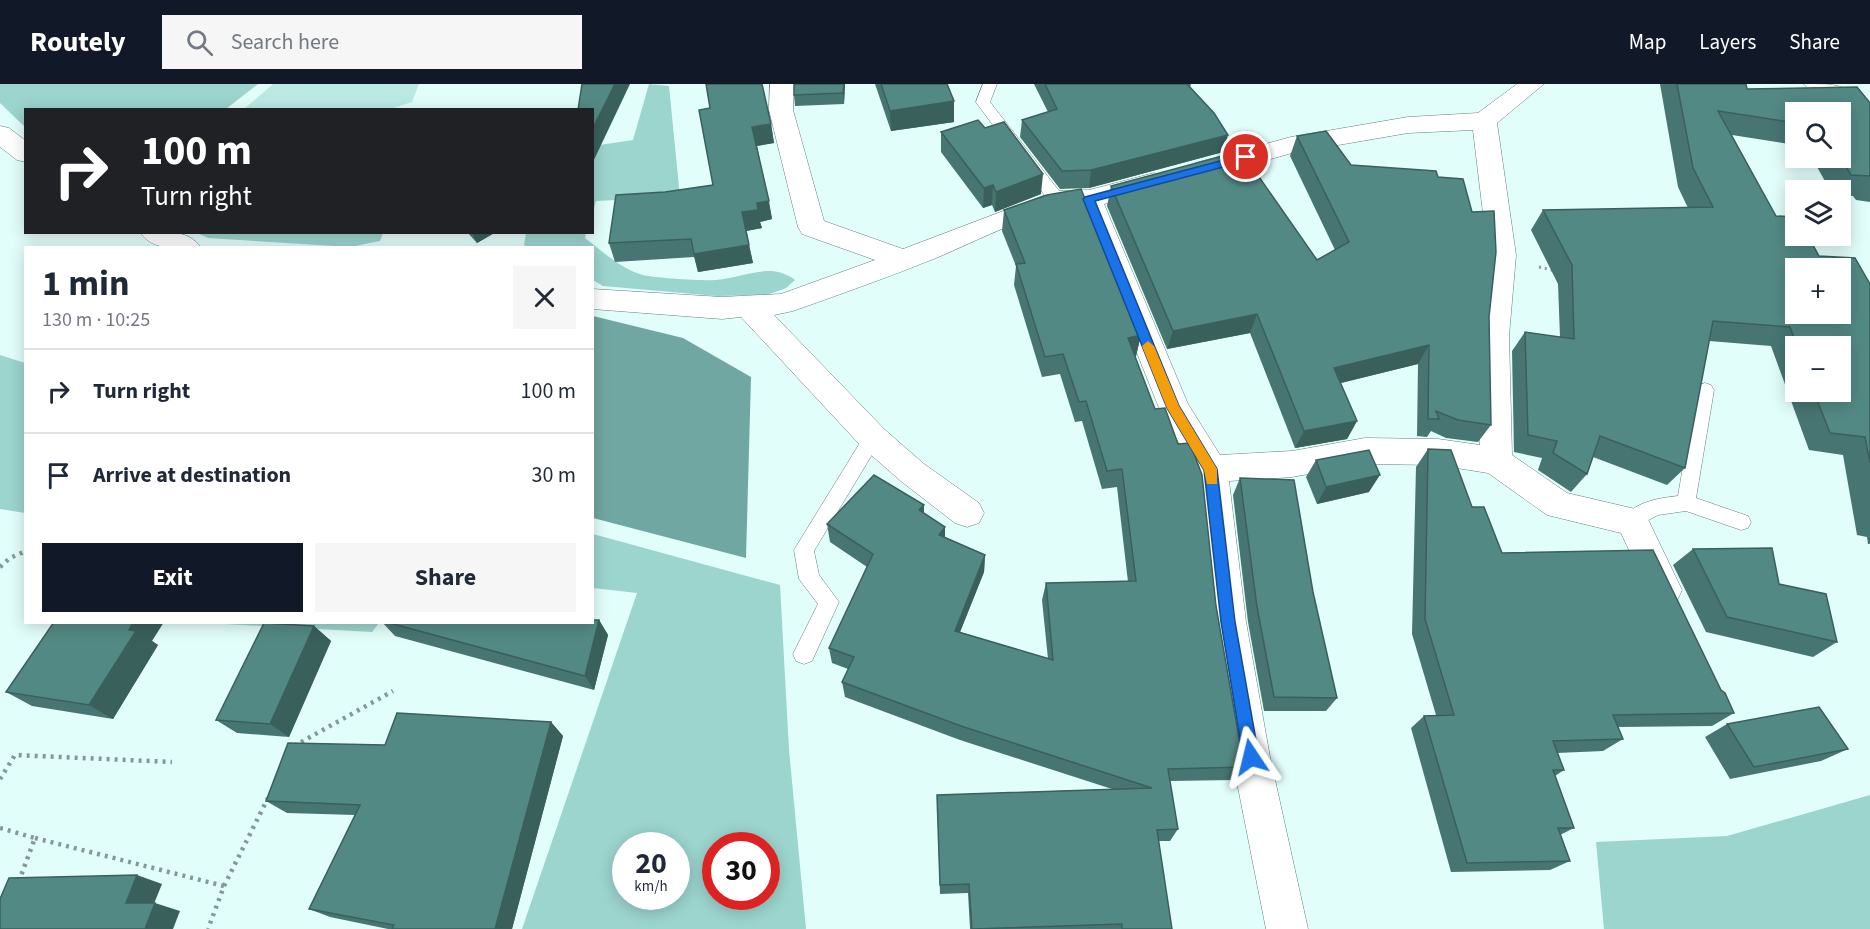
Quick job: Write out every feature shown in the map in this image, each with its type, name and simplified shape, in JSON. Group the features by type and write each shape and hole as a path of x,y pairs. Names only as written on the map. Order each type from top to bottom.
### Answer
{"street":[{"path":"782,84 781,110 812,227 904,260"},
{"path":"594,299 711,308 783,304 904,260 1027,210 1291,145 1408,125 1484,121 1532,84"},
{"path":"1816,84 1841,94 1870,116"},
{"path":"1484,121 1502,255 1494,336 1496,461"},
{"path":"0,134 24,152"},
{"path":"1073,200 1174,408 1211,469 1230,633 1251,757 1287,929"},
{"path":"157,234 183,246"},
{"path":"748,306 873,438 967,513"},
{"path":"1211,469 1292,464 1365,451 1438,452 1496,461 1559,505 1632,521 1678,617"}],"lane":[{"path":"990,84 983,102 1073,200"},
{"path":"1686,503 1705,390"},
{"path":"804,654 829,602 809,579 804,550 873,438"},
{"path":"1632,521 1654,507 1686,503 1741,522"}],"path":[{"path":"1502,255 1522,263 1566,273"},
{"path":"0,567 10,558 24,552"},
{"path":"288,757 293,746 393,691"},
{"path":"0,778 15,755 172,762"},
{"path":"208,929 224,886 272,789"},
{"path":"0,828 224,886"},
{"path":"18,885 35,838"}],"shaded area":[{"path":"0,84 258,84 227,108 24,108 24,126 0,103"},
{"path":"273,84 419,84 412,102 393,108 245,108"},
{"path":"649,84 669,86 680,197 596,201 594,208 594,146 633,140"},
{"path":"199,234 383,234 380,241 355,246 208,238"},
{"path":"526,234 586,234 585,238 612,259 627,269 643,275 716,280 766,271 786,274 795,280 786,288 767,295 717,296 603,286 594,281 594,246 524,245"},
{"path":"594,316 683,338 751,377 746,558 594,518"},
{"path":"0,355 24,363 24,513 0,509"},
{"path":"594,534 780,585 789,750 806,929 522,929 637,593 594,588"},
{"path":"225,624 378,624 372,632"},
{"path":"1870,795 1870,929 1604,929 1596,842 1727,836"}],"building":[{"path":"582,84 615,84 594,126 594,108 578,108"},
{"path":"706,84 762,84 771,124 752,127 769,201 757,203 758,210 742,212 749,245 694,254 691,239 609,243 616,195 665,192 713,185 699,110 710,108"},
{"path":"794,84 844,84 843,93 794,95"},
{"path":"881,84 947,84 954,101 890,111"},
{"path":"1045,84 1187,84 1214,113 1228,135 1091,170 1062,171 1022,120 1057,109"},
{"path":"1677,84 1746,84 1747,89 1857,87 1870,103 1870,176 1851,175 1847,168 1851,168 1851,102 1785,102 1785,121 1718,111 1776,216 1785,216 1785,246 1814,246 1819,256 1855,258 1870,284 1870,463 1865,437 1830,433 1818,402 1851,402 1851,336 1793,336 1790,327 1713,321 1685,468 1600,436 1587,474 1553,453 1557,441 1528,435 1525,332 1574,339 1572,265 1543,210 1713,207 1693,168"},
{"path":"978,120 985,128 1004,122 1043,174 996,192 993,185 984,188 941,132"},
{"path":"1326,131 1351,165 1436,171 1438,177 1463,179 1472,212 1494,211 1496,252 1489,317 1491,425 1458,420 1436,411 1439,419 1428,419 1429,345 1334,368 1357,421 1304,431 1257,314 1173,331 1111,186 1241,151 1317,260 1349,242 1297,136"},
{"path":"1081,189 1141,335 1128,338 1155,409 1165,408 1178,444 1190,443 1202,475 1216,606 1244,767 1168,769 1178,829 1157,830 1172,929 1122,929 1122,924 972,929 969,884 940,885 937,795 1152,788 961,726 842,682 854,657 829,648 873,554 827,524 874,475 924,505 919,510 945,527 939,535 985,555 955,631 1053,660 1046,583 1136,581 1122,469 1107,471 1086,401 1079,402 1063,354 1045,357 1016,264 1025,263 1004,210 1047,195"},
{"path":"1428,449 1451,450 1472,507 1484,507 1502,553 1653,550 1734,713 1613,715 1623,739 1553,741 1564,770 1553,770 1574,828 1558,828 1570,861 1467,863 1424,716 1454,715 1425,619"},
{"path":"1369,450 1380,475 1326,487 1316,460"},
{"path":"1240,478 1294,480 1313,592 1337,698 1274,697 1257,607"},
{"path":"1772,548 1779,584 1826,594 1837,642 1727,617 1693,549"},
{"path":"594,620 599,620 585,676 393,624 594,624"},
{"path":"53,624 132,624 129,630 136,631 89,705 6,692"},
{"path":"264,624 314,626 270,724 216,720"},
{"path":"1819,707 1848,749 1754,767 1727,724"},
{"path":"397,713 551,722 495,929 392,929 394,925 309,909 360,805 266,801 288,743 385,745"},
{"path":"137,875 126,903 155,903 145,929 0,929 0,899 9,878"}],"slow traffic":[{"path":"1148,346 1174,408 1211,469 1212,480"}],"route":[{"path":"1246,157 1089,199 1174,408 1211,469 1228,622 1251,757"}]}
